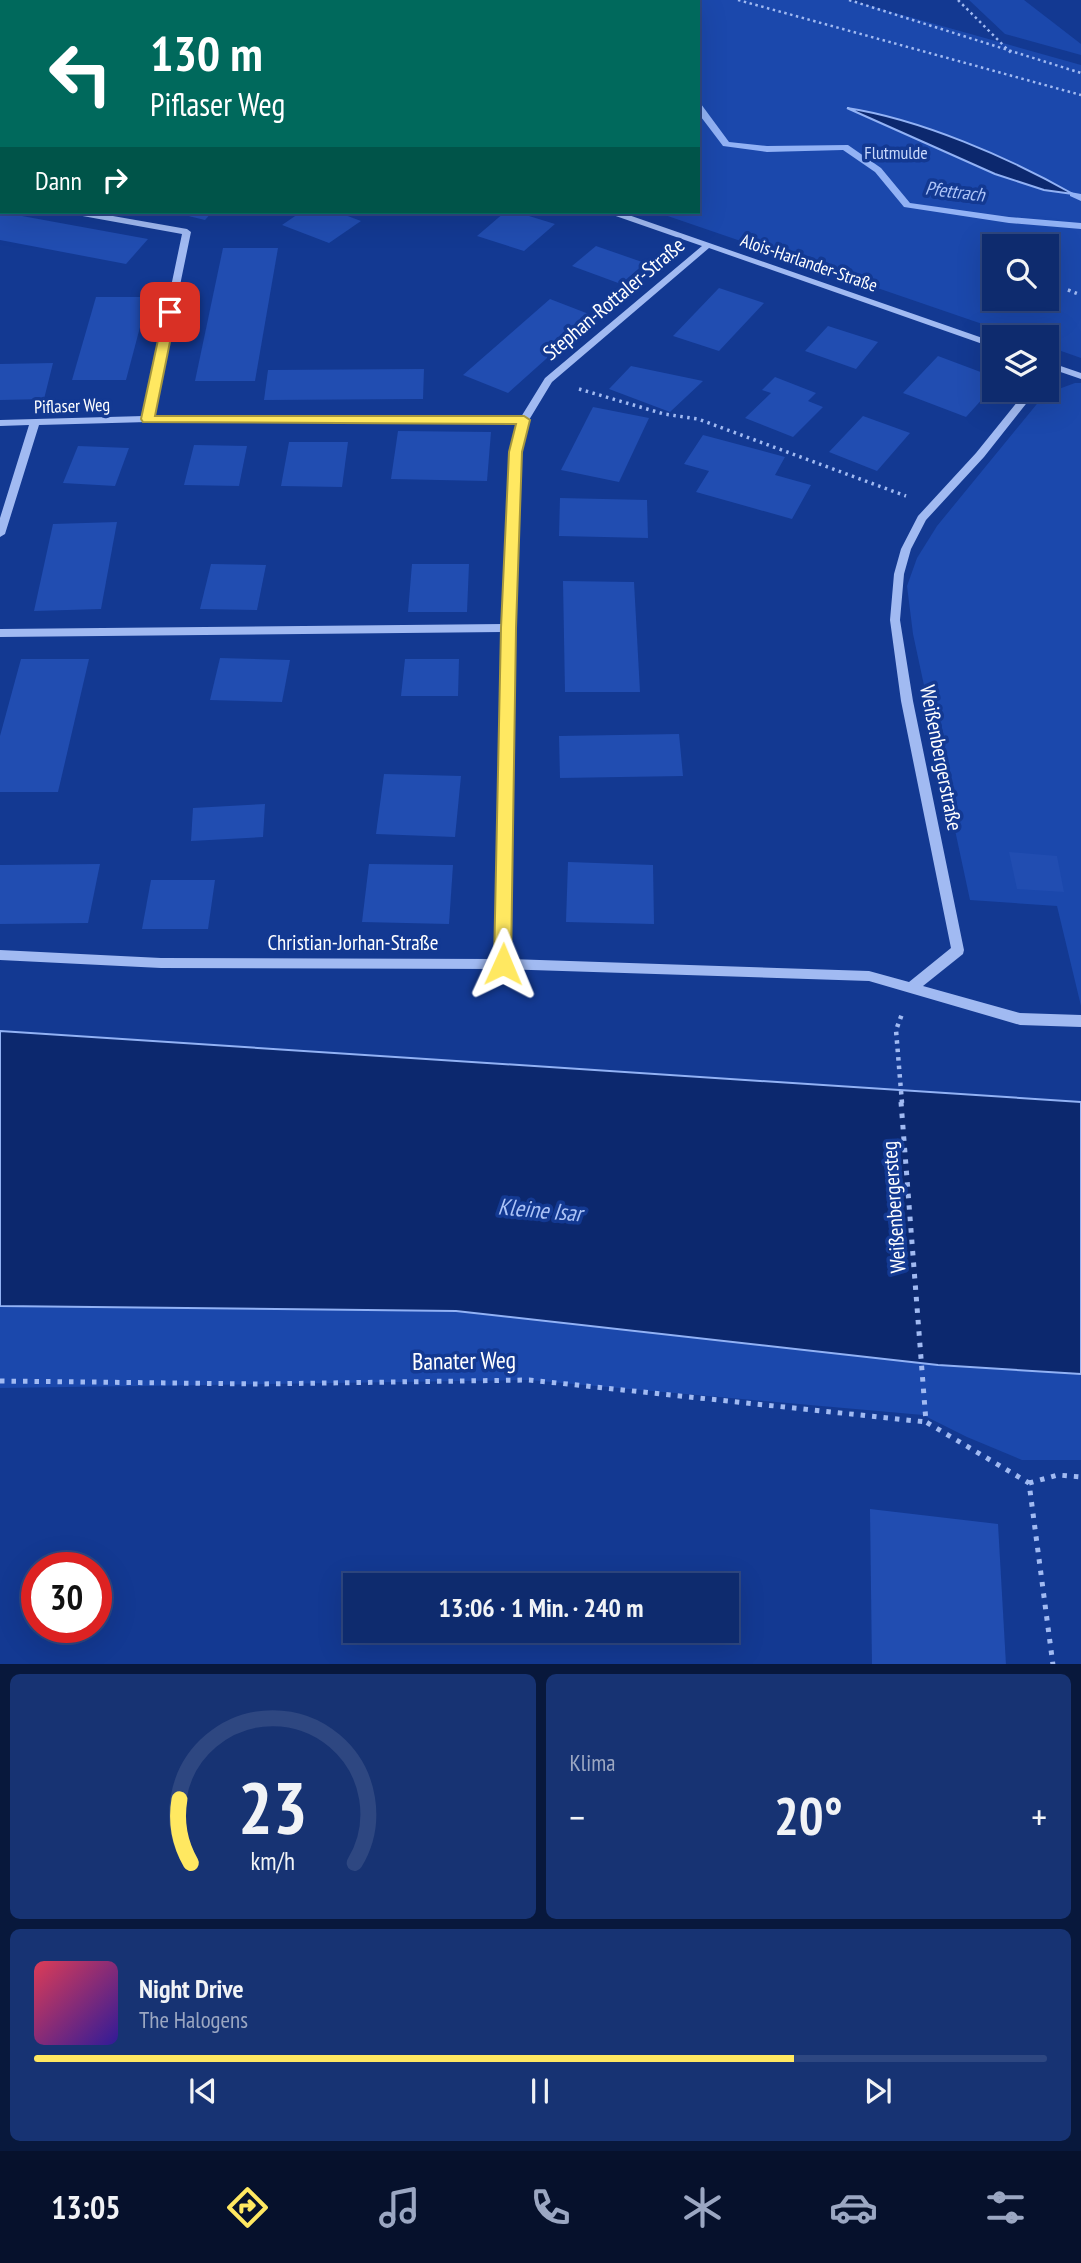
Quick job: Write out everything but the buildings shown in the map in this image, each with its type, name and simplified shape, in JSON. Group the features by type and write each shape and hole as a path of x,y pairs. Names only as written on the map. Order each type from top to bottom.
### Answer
{"street":[{"path":"88,214 187,232 148,419"},
{"name":"Alois-Harlander-Straße","path":"619,214 982,341"},
{"name":"Stephan-Rottaler-Straße","path":"503,964 508,628 516,452 524,420 548,380 709,244"},
{"path":"1059,371 1081,376"},
{"name":"Weißenbergerstraße","path":"914,986 958,950 907,701 895,621 899,574 906,548 922,518 1022,402"},
{"name":"Piflaser Weg","path":"0,423 148,419 524,420"},
{"path":"0,534 35,423"},
{"path":"0,633 508,628"},
{"name":"Christian-Jorhan-Straße","path":"0,955 161,963 503,964 869,976 914,986"},
{"path":"914,986 1020,1019 1081,1021"}],"path":[{"path":"738,0 1081,95"},
{"path":"849,0 1081,73"},
{"path":"958,0 1011,53"},
{"path":"1068,290 1081,295"},
{"path":"548,380 664,414 698,419 934,506"},
{"name":"Weißenbergersteg","path":"896,1030 926,1422"},
{"name":"Banater Weg","path":"0,1381 259,1384 529,1380 926,1422 1028,1483"},
{"path":"1053,1664 1028,1483 1058,1475 1081,1477"}],"green space":[{"name":"Flutmulde","path":"700,0 849,0 1081,65 1081,358 1059,350 1059,325 985,325 662,214 700,214"},
{"path":"969,0 1024,0 1081,44 1081,55 1005,34"},
{"path":"1081,383 1081,1006 1057,906 970,900 913,634 907,586 917,558 937,526 1038,402 1059,402 1059,389"},
{"path":"0,1306 456,1311 938,1365 1081,1374 1081,1460 1022,1460 923,1415 529,1380 0,1388"}],"water":[{"path":"847,108 904,121 964,142 1073,194 1044,190 995,174"},
{"name":"Kleine Isar","path":"0,1031 1081,1102 1081,1374 938,1365 456,1311 0,1306"}],"waterway":[{"name":"Pfettrach","path":"700,109 726,144 767,149 845,147 878,170 907,205 1009,220 1081,226"},
{"name":"Pfettrach","path":"1073,194 1081,198"}],"route":[{"path":"170,312 148,419 524,420 516,452 508,628 503,964"}]}
